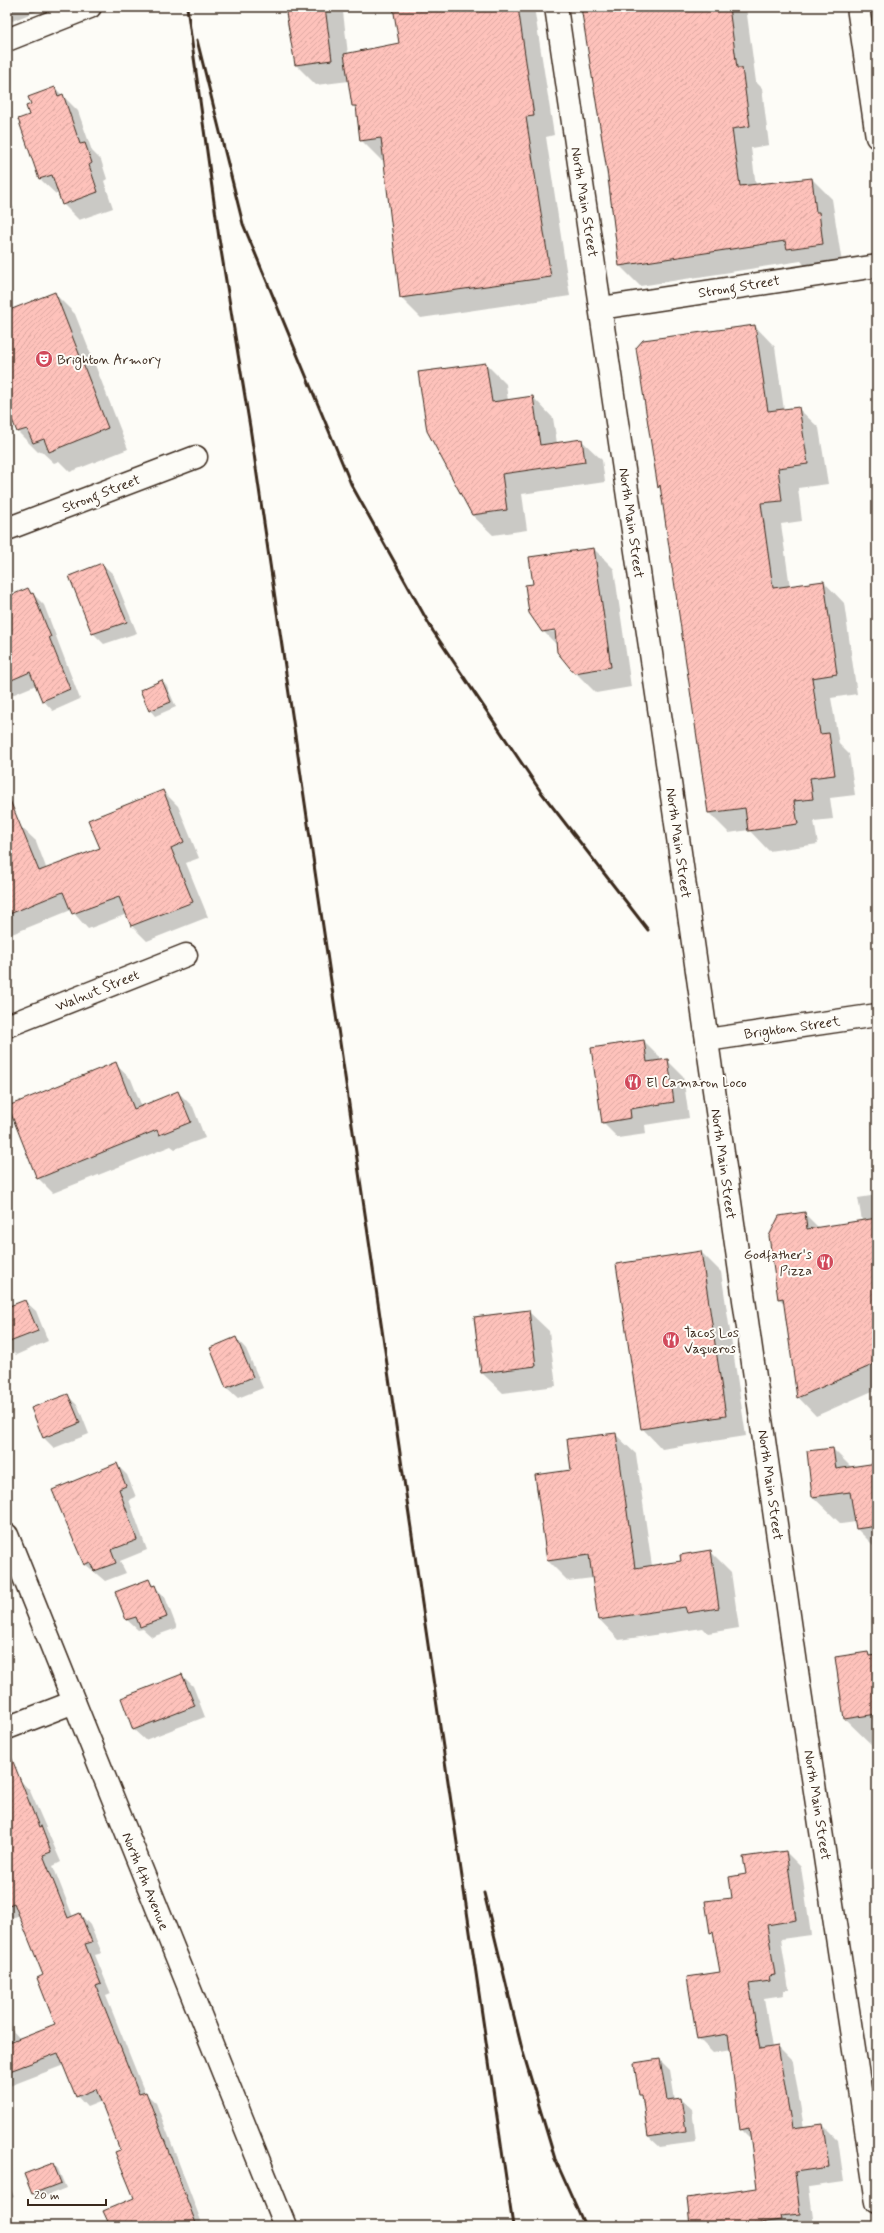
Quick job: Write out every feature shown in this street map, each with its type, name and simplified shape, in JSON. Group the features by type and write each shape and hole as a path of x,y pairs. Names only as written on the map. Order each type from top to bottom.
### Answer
{"street":[{"path":"7,40 90,7"},
{"name":"North Main Street","path":"556,7 707,1040 798,1679 875,2172 877,2202"},
{"path":"858,7 877,137"},
{"name":"Strong Street","path":"601,308 877,266"},
{"name":"Strong Street","path":"7,529 196,457"},
{"name":"Walnut Street","path":"7,1026 186,955"},
{"name":"Brighton Street","path":"707,1040 877,1015"},
{"name":"North 4th Avenue","path":"7,1535 285,2226"},
{"path":"7,1728 74,1702"}],"building":[{"path":"285,7 325,7 332,60 295,65"},
{"path":"393,7 518,7 534,116 526,117 551,277 400,298 381,138 360,141 356,106 352,106 344,54 399,43"},
{"path":"581,7 729,7 737,68 742,68 750,126 732,129 740,186 812,178 816,212 819,212 823,244 787,249 785,241 619,266 608,177"},
{"path":"55,87 58,96 63,94 80,144 85,143 92,163 89,165 98,192 62,205 52,175 39,179 18,119 29,115 26,106 31,104 28,97"},
{"name":"Brighton Armory","path":"55,292 108,428 49,452 44,439 33,443 27,429 17,432 7,407 7,311"},
{"path":"755,325 768,411 799,407 808,464 778,468 782,501 761,503 773,588 824,581 837,674 812,678 820,734 829,733 835,775 810,778 813,799 794,801 798,824 748,831 745,808 708,813 660,485 658,488 636,348 643,340"},
{"path":"486,363 492,402 533,396 540,445 582,439 585,462 502,474 507,510 472,515 427,431 418,372"},
{"path":"594,548 611,667 574,673 557,652 555,630 542,632 529,613 525,585 533,584 529,557"},
{"path":"102,563 127,622 92,634 69,576"},
{"path":"28,588 31,594 33,593 70,689 42,701 30,672 7,682 7,597"},
{"path":"162,680 171,702 149,711 140,690"},
{"path":"163,790 184,842 171,848 193,902 131,926 119,897 72,914 63,892 7,915 7,793 39,871 100,848 88,820"},
{"name":"El Camaron Loco","path":"644,1040 647,1062 668,1059 674,1102 630,1109 631,1118 602,1123 591,1048"},
{"path":"116,1062 134,1109 178,1091 191,1122 159,1135 157,1130 37,1179 8,1106"},
{"path":"805,1212 807,1229 877,1218 877,1363 797,1398 783,1298 778,1299 769,1236 779,1216"},
{"name":"Tacos Los Vaqueros","path":"701,1251 726,1416 641,1429 616,1264"},
{"path":"25,1300 38,1331 7,1343 7,1307"},
{"path":"529,1310 536,1366 481,1373 474,1317"},
{"path":"236,1337 253,1377 226,1388 210,1348"},
{"path":"68,1394 80,1423 43,1438 31,1408"},
{"path":"616,1433 635,1568 681,1561 680,1555 711,1550 719,1608 687,1613 685,1607 598,1620 589,1555 547,1561 535,1475 571,1470 567,1439"},
{"path":"833,1448 836,1469 877,1463 877,1526 856,1529 850,1492 812,1497 807,1451"},
{"path":"117,1463 126,1486 119,1489 137,1540 111,1550 116,1563 94,1571 90,1562 84,1565 52,1490"},
{"path":"149,1579 152,1586 155,1585 167,1617 140,1627 136,1617 126,1620 115,1592"},
{"path":"868,1652 869,1656 877,1655 877,1714 844,1719 835,1657"},
{"path":"182,1674 195,1706 133,1730 121,1698"},
{"path":"8,1749 39,1827 41,1826 51,1852 43,1855 68,1918 80,1913 92,1942 85,1944 101,1984 96,1986 139,2094 146,2092 197,2226 110,2226 103,2211 134,2198 115,2152 120,2150 96,2089 76,2097 58,2053 7,2072 7,2043 55,2024 37,1978 43,1975 14,1903 7,1906"},
{"path":"786,1851 796,1920 767,1925 775,1975 769,1976 770,1981 749,1984 760,2049 778,2046 792,2128 823,2124 829,2167 795,2172 800,2214 780,2216 781,2220 736,2226 690,2226 687,2198 757,2188 749,2128 740,2130 728,2034 697,2039 687,1977 720,1972 713,1932 710,1933 705,1901 732,1898 729,1877 746,1874 743,1857"},
{"path":"660,2059 667,2100 681,2098 686,2131 648,2137 642,2095 639,2095 634,2063"},
{"path":"53,2163 61,2183 32,2194 24,2174"}],"railway":[{"path":"187,7 219,238 250,427 513,2226"},
{"path":"197,40 243,224 351,484 433,631 541,792 648,930"},
{"path":"484,1893 522,2049 555,2159 585,2226"}],"place":[{"name":"Brighton Armory","path":"44,359"},
{"name":"El Camaron Loco","path":"633,1082"},
{"name":"Godfather's Pizza","path":"825,1262"},
{"name":"Tacos Los Vaqueros","path":"671,1340"}]}
